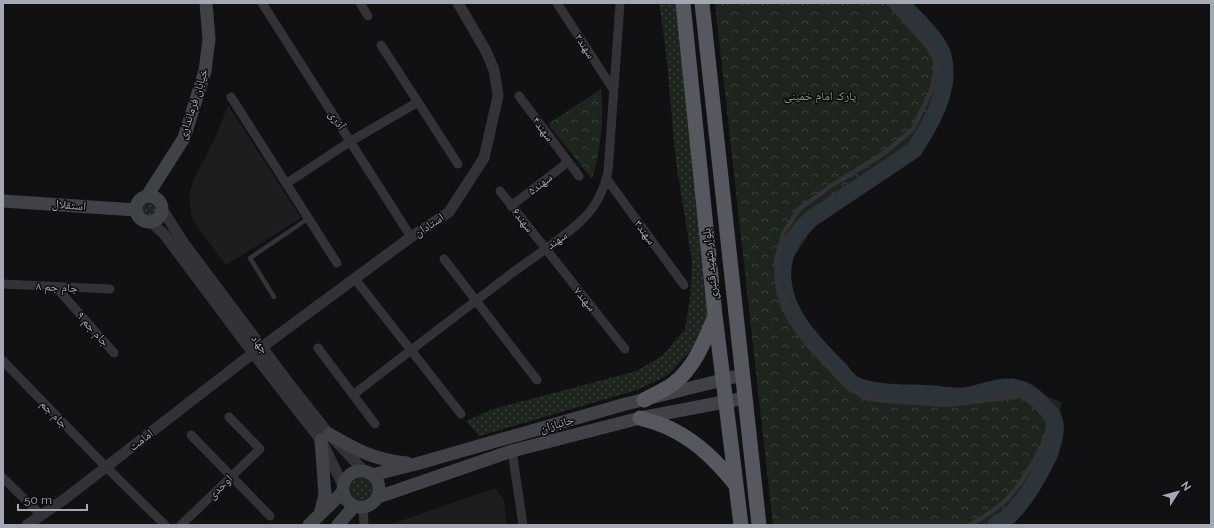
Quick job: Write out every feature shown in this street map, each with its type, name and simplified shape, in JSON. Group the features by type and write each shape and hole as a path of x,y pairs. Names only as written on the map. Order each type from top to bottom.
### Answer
{"highway":[{"name":"بلوار شهید قنبری","path":"683,3 715,315 741,525"},
{"name":"بلوار شهید قنبری","path":"702,3 759,525"},
{"path":"644,400 674,383 688,367 702,348 715,315"},
{"path":"640,418 672,429 693,442 714,459 736,485"}],"main road":[{"name":"خیابان فرمانداری","path":"147,196 184,138 205,71 209,39 206,3"},
{"path":"147,196 156,198 162,209 159,218 151,222 142,221 136,214 140,199 147,196"},
{"name":"استقلال","path":"3,201 136,210"},
{"name":"جانبازان","path":"369,473 416,464 622,405 723,378 742,375"},
{"name":"جانبازان","path":"378,496 512,451 640,418 745,398"},
{"path":"622,405 629,414 624,422"},
{"path":"320,514 325,495 325,437 365,454 389,462 416,464"},
{"path":"309,525 343,488 352,474 369,473 379,487 378,496 369,506 358,507 338,525"},
{"path":"343,488 345,498 358,507"}],"street":[{"name":"آذری","path":"262,3 411,237"},
{"path":"360,3 368,16"},
{"name":"استادان","path":"258,350 411,237 449,212 484,158 498,96 494,70 486,51 458,3"},
{"name":"سهند۲","path":"557,3 613,89"},
{"name":"سهند","path":"352,395 476,300 567,234 585,217 604,188 606,178 620,3"},
{"path":"381,45 458,164"},
{"name":"سهند۴","path":"519,96 579,176"},
{"path":"231,97 337,263"},
{"path":"287,183 351,141 418,102"},
{"name":"سهند۵","path":"511,206 568,162"},
{"name":"سهند۳","path":"606,178 684,285"},
{"name":"سهند۶","path":"500,191 545,249"},
{"name":"جهاد","path":"162,209 258,350"},
{"name":"جهاد","path":"151,222 164,234 258,350 325,437 369,473"},
{"name":"سهند۷","path":"545,249 625,349"},
{"path":"444,258 537,380"},
{"path":"355,279 461,414"},
{"name":"جام جم ۸","path":"3,284 56,288 110,289"},
{"name":"جام جم ۹","path":"56,288 114,353"},
{"path":"318,348 375,424"},
{"name":"امامت","path":"28,525 258,350"},
{"name":"جام جم","path":"3,361 106,467"},
{"name":"اوحدی","path":"181,525 260,449 229,417"},
{"path":"191,435 270,516"},
{"name":"جهاد","path":"325,437 343,488"},
{"path":"512,451 523,525"},
{"path":"106,467 165,525"},
{"path":"3,478 41,515"},
{"path":"358,507 364,525"}],"lane":[{"path":"889,3 928,46 934,57 936,66 932,89 913,129 883,154 831,186 799,209 784,232 776,260 779,288 785,303 806,338 825,363 847,386 862,396 876,400 946,404 1021,396 1030,400 1047,416 1049,425 1046,439 1018,485 1005,501 970,525"},
{"path":"274,297 250,258 309,218"}],"shaded area":[{"path":"228,105 301,218 226,265 195,223 191,215 189,193 195,177 218,132"},
{"path":"495,488 504,500 507,525 389,525"}],"green space":[{"path":"659,3 676,3 709,304 706,320 694,347 668,375 637,390 479,436 466,421 493,409 637,371 663,355 685,329 690,298 692,261 676,162 666,52"},
{"name":"پارک امام خمینی","path":"715,3 903,3 945,62 933,100 912,145 849,188 820,217 781,277 814,347 839,376 910,391 964,393 1034,391 1061,402 1058,458 1018,519 1009,525 773,525"},
{"path":"601,89 601,134 598,156 592,179 548,124"},
{"path":"149,198 157,201 160,209 157,217 149,220 141,217 138,209 141,201"},
{"path":"361,478 369,481 372,489 369,497 361,500 353,497 350,489 353,481"}],"waterway":[{"path":"901,3 931,35 943,56 945,81 938,105 927,129 914,150 811,219 795,236 783,265 784,287 787,299 796,319 810,338 848,380 861,388 892,392 964,396 997,388 1011,387 1027,392 1040,402 1051,415 1055,424 1055,434 1052,446 1040,473 1024,498 1006,519 996,525"}]}
